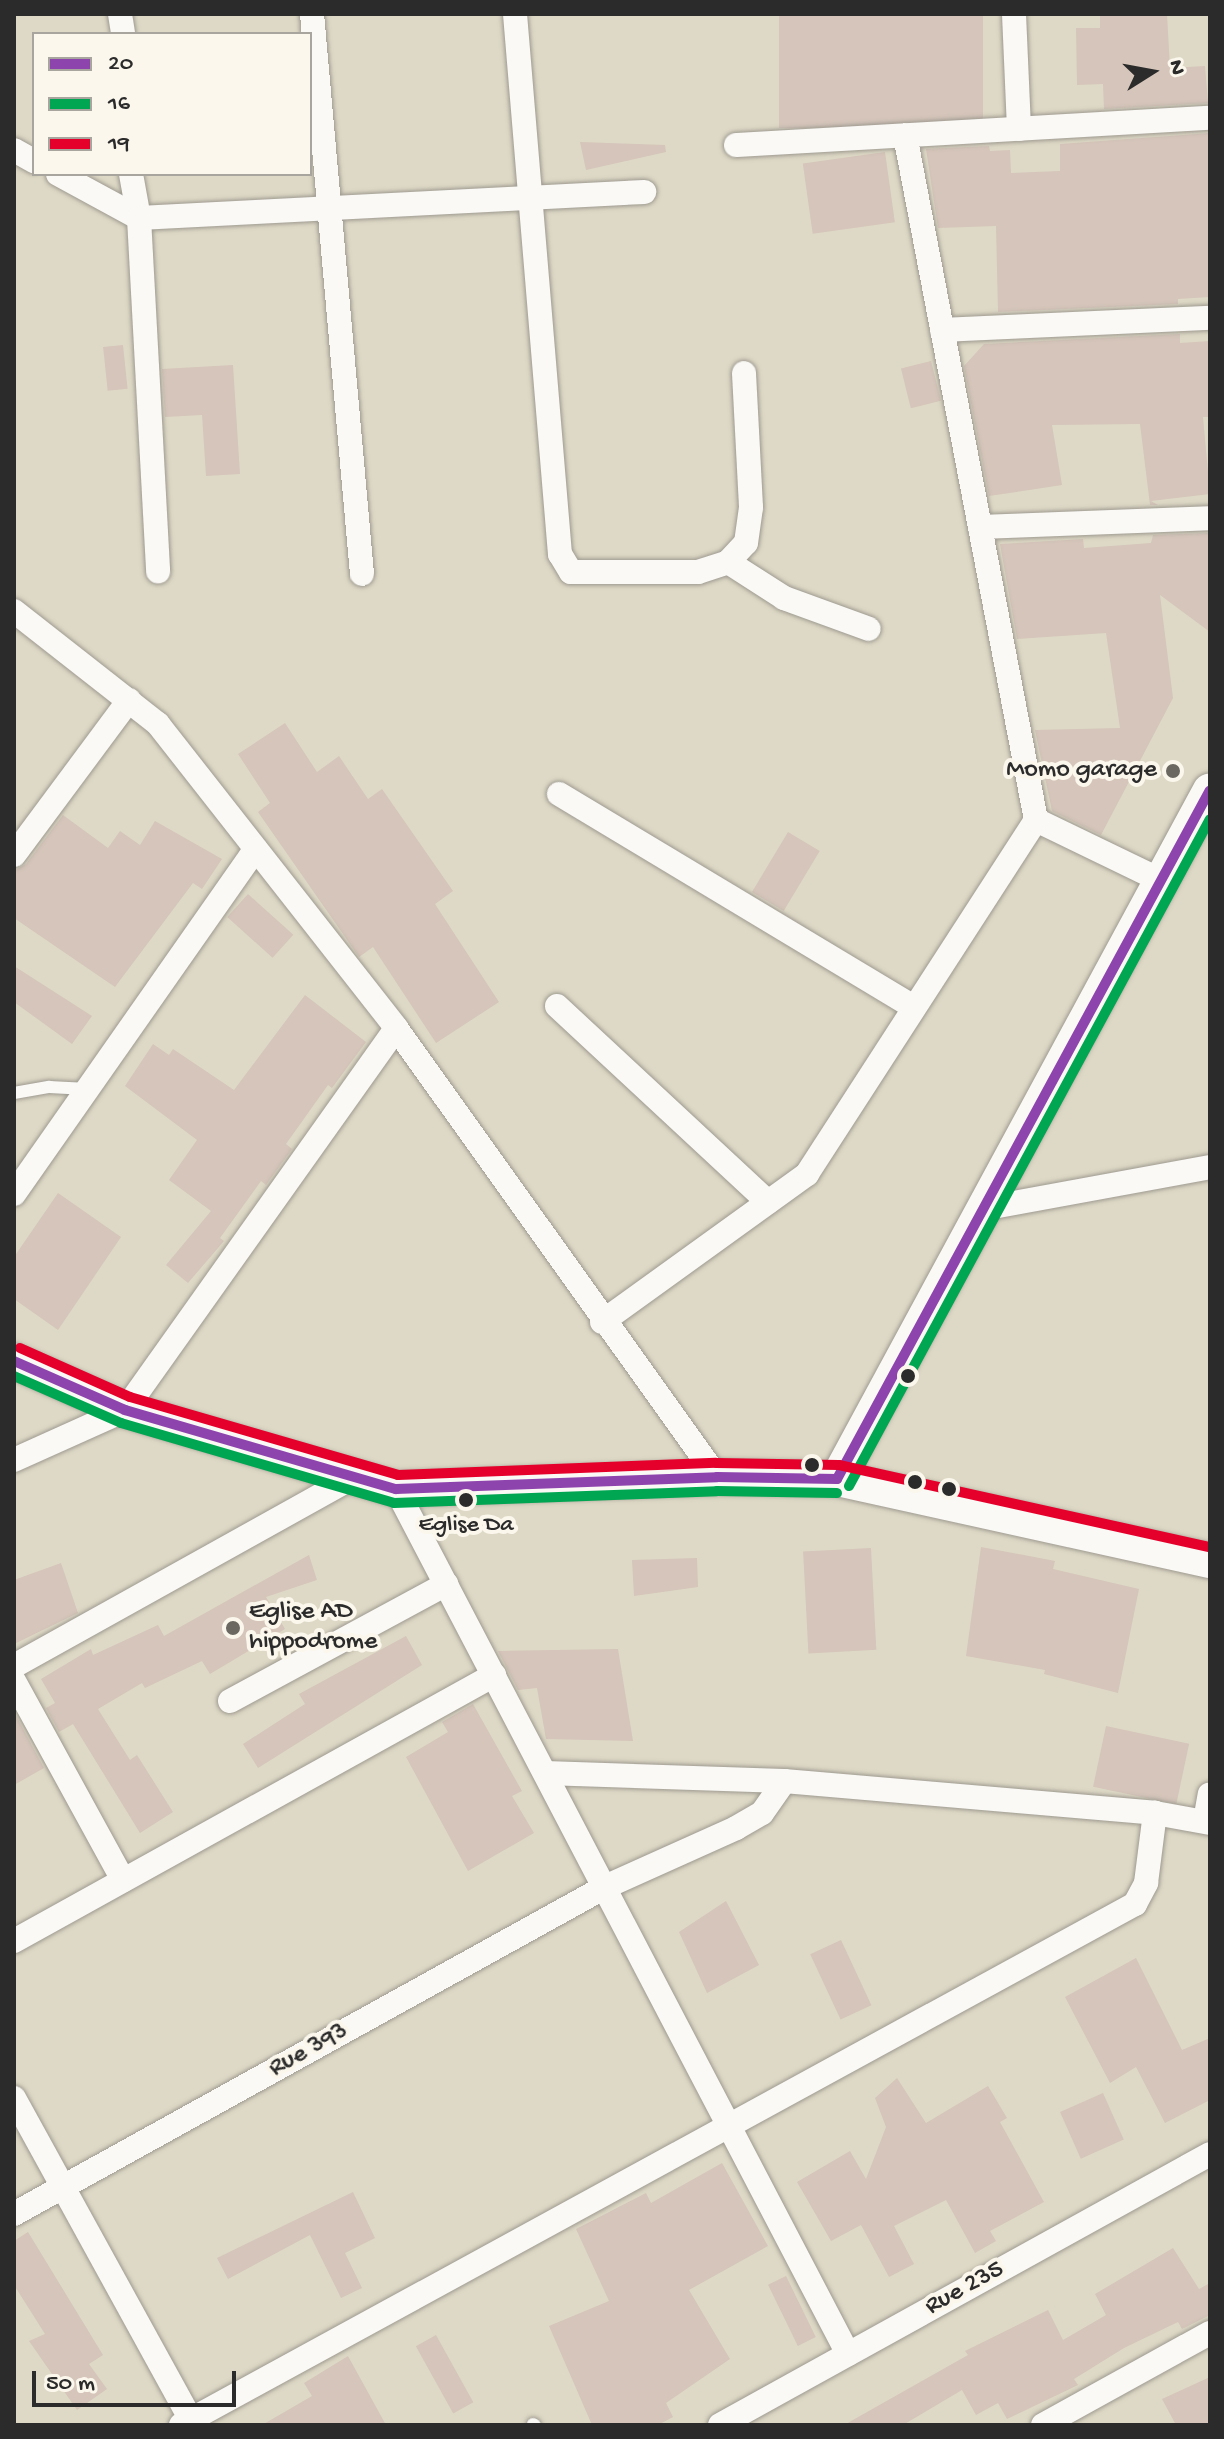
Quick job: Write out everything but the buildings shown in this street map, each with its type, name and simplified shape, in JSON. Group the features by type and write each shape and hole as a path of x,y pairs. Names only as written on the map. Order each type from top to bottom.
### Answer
{"street":[{"path":"312,14 332,207 362,574"},
{"path":"515,14 560,554 571,572 698,572 728,562 746,543 751,507 744,373"},
{"path":"1014,14 1019,129"},
{"path":"736,145 1210,118"},
{"path":"602,1322 807,1174 1036,820 905,135"},
{"path":"14,150 32,160"},
{"path":"62,176 139,218 644,192"},
{"path":"131,176 139,218 158,571"},
{"path":"942,330 1210,318"},
{"path":"980,527 1210,518"},
{"path":"728,562 784,598 869,629"},
{"path":"14,611 158,724 396,1028 602,1322 717,1477"},
{"path":"14,855 129,700"},
{"path":"837,1479 987,1208 1210,790"},
{"path":"559,794 914,1007"},
{"path":"1036,820 1162,881"},
{"path":"14,1194 256,849"},
{"path":"557,1006 768,1202"},
{"path":"14,1460 125,1410 396,1028"},
{"path":"987,1208 1210,1167"},
{"path":"14,1361 125,1410 396,1489 717,1477 837,1479 1210,1561"},
{"path":"14,1666 354,1477"},
{"path":"396,1489 848,2354"},
{"path":"230,1701 446,1584"},
{"path":"14,1941 494,1675"},
{"path":"14,1681 123,1880"},
{"path":"545,1773 784,1781 1155,1813 1207,1822 1210,1794"},
{"name":"Rue 393","path":"14,2214 605,1887 762,1813 784,1781"},
{"path":"14,2098 189,2423 728,2123 1135,1904 1146,1883 1155,1813"},
{"name":"Rue 235","path":"720,2425 749,2418 848,2354 1210,2154"},
{"path":"1043,2425 1210,2333"}],"lane":[{"path":"14,1093 49,1087 88,1089"}],"transit line":[{"name":"20","path":"837,1479 1210,790"},
{"name":"16","path":"849,1486 1210,819"},
{"name":"19","path":"20,1348 130,1397 398,1475 716,1463 839,1465 1210,1547"},
{"name":"20","path":"14,1361 125,1410 396,1489 717,1477 837,1479"},
{"name":"16","path":"14,1376 121,1423 394,1503 717,1491 837,1493"}],"place":[{"name":"Momo garage","path":"1173,771"},
{"name":"Eglise Da","path":"466,1500"},
{"name":"Eglise AD hippodrome","path":"233,1628"}]}
